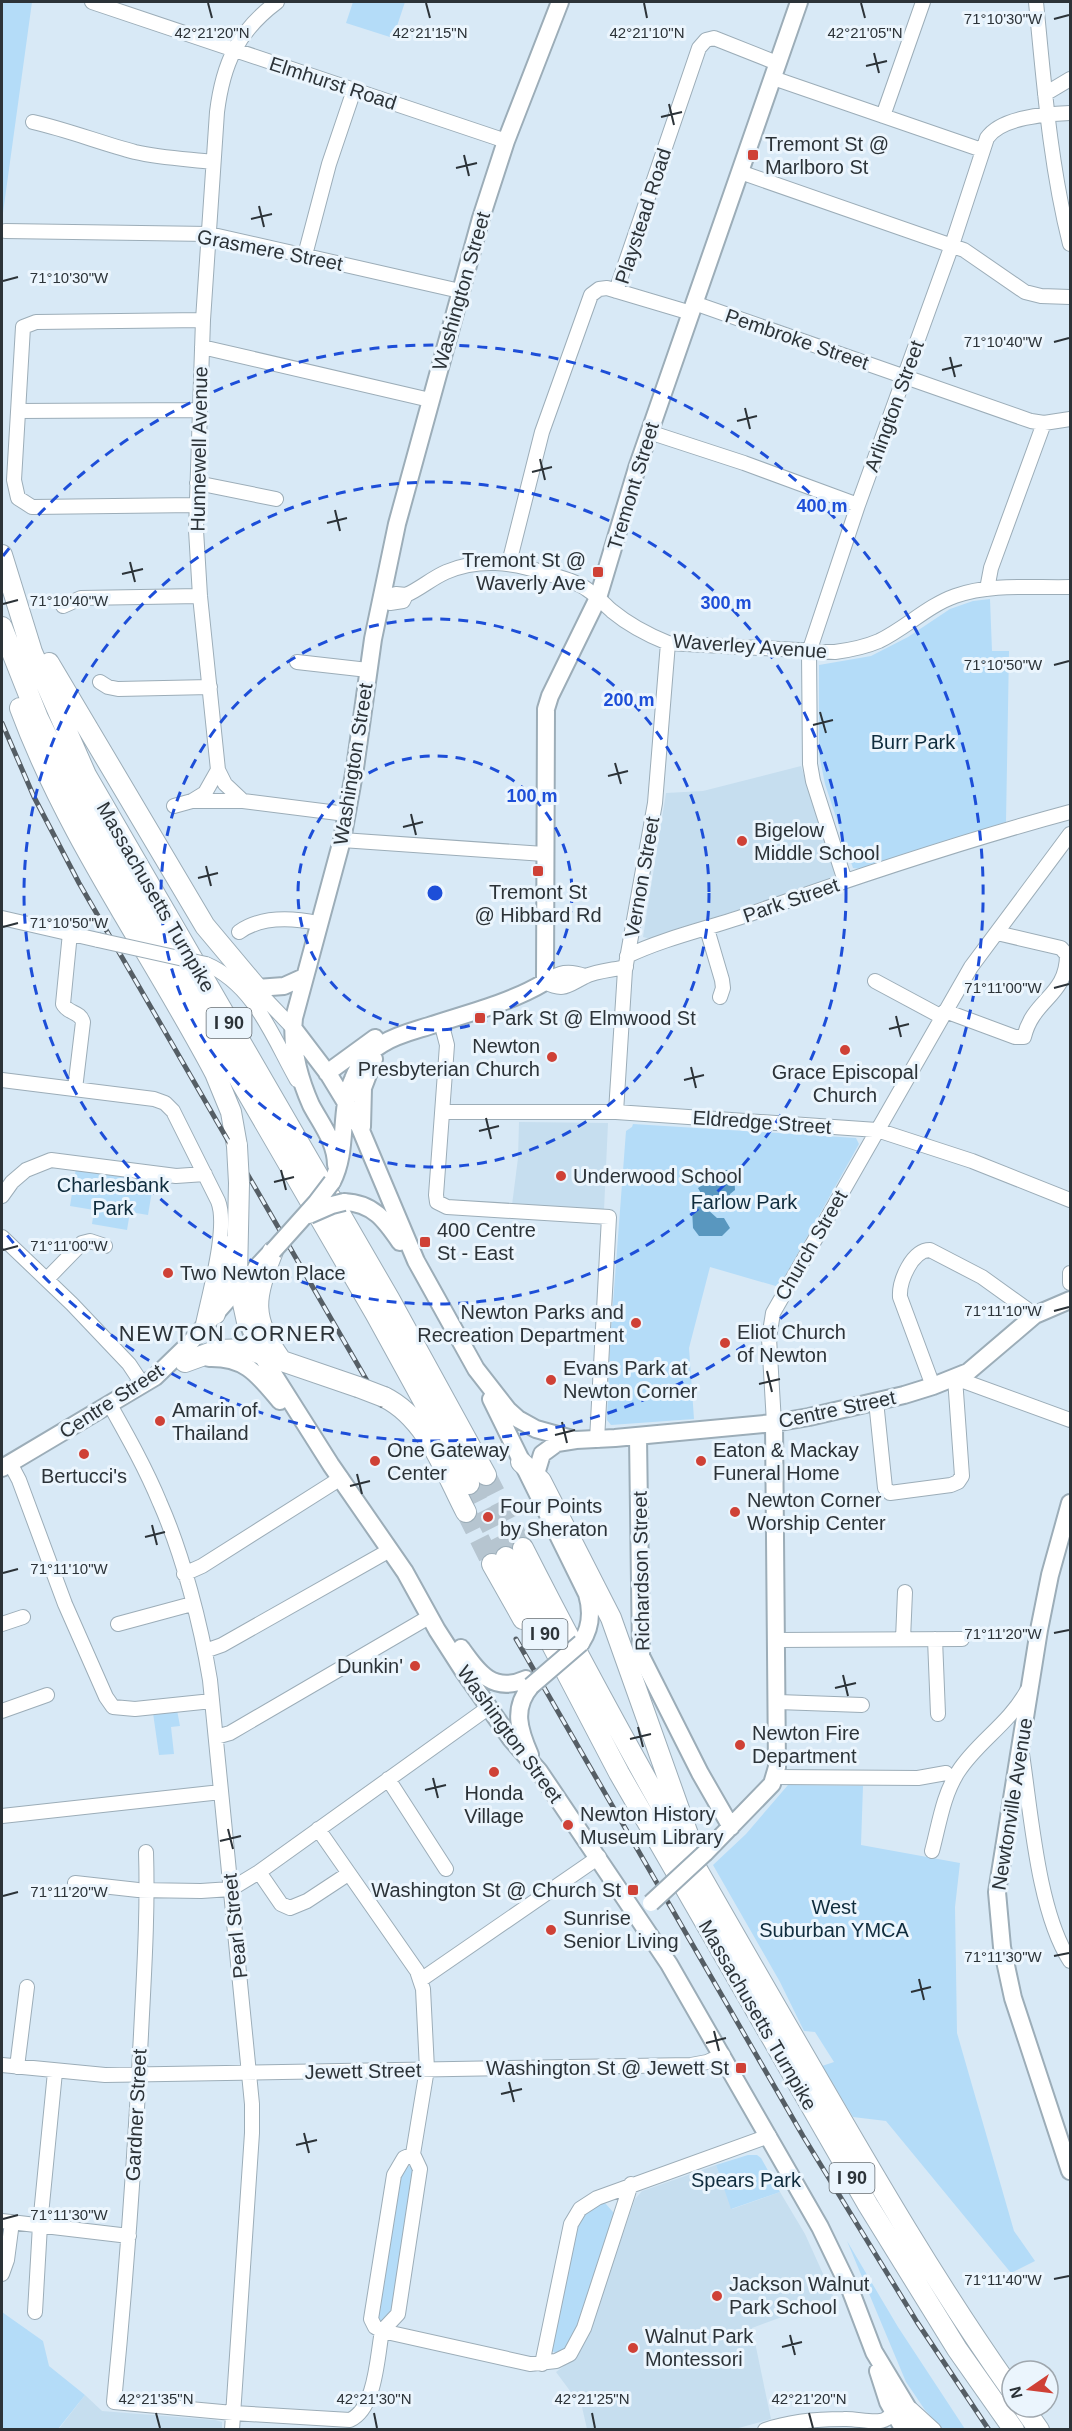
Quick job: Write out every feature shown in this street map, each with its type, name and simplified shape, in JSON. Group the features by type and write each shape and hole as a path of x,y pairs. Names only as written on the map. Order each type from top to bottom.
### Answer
{"highway":[{"path":"2,556 48,663 66,696 209,933 257,988"},
{"name":"Massachusetts Turnpike","path":"2,556 35,660 86,775 390,1300 477,1480 375,1313 81,808 38,718 2,627"},
{"path":"2,657 36,749 63,807 102,879 215,1073 231,1112 237,1146 239,1183 237,1257 239,1287 247,1322"},
{"path":"208,1322 238,1205"},
{"path":"273,1251 261,1284 258,1306 263,1331 281,1360"},
{"path":"185,1362 223,1348 242,1348 384,1397 407,1413 421,1429 466,1512"},
{"path":"530,1474 541,1481 614,1623 707,1888"},
{"name":"Massachusetts Turnpike","path":"1000,2374 968,2328 880,2185 619,1732 507,1556 585,1711 659,1844 868,2205 957,2349 1014,2430"}],"main road":[{"name":"Washington Street","path":"560,2 506,141 460,291 397,524 368,670 355,768 342,840 304,977 294,1029 298,1066 312,1106 334,1151 336,1167 332,1182 303,1218 256,1268 245,1294 247,1322 259,1352 336,1472 405,1572 429,1617 488,1708 517,1748 539,1771 599,1857 638,1915 723,2055 836,2257 897,2403 904,2430"},
{"name":"Tremont Street","path":"545,982 546,708 598,598 649,432 799,2"},
{"path":"257,988 284,986 304,977"},
{"name":"Park Street","path":"332,1182 341,1160 346,1101 359,1066 370,1053 383,1043 411,1031 506,1000 545,982"},
{"name":"Centre Street","path":"294,1029 346,1101 363,1134 426,1280"},
{"path":"327,1073 375,1039 392,1033 411,1031"},
{"path":"363,1134 361,1112 364,1083 383,1043"},
{"name":"Centre Street","path":"303,1218 328,1206 344,1202 367,1206 381,1216 426,1280 476,1369 503,1404 518,1419 536,1428 576,1440"},
{"name":"Centre Street","path":"5,1466 149,1381 208,1322 256,1268"},
{"name":"Centre Street","path":"530,1474 547,1448 557,1443 774,1423 933,1386 968,1372 1035,1315 1071,1300"},
{"name":"Washington Street","path":"149,1381 185,1362 218,1358 238,1362 250,1368 336,1472"},
{"path":"405,1572 482,1674 493,1682 504,1684 528,1682 575,1648 588,1630 590,1619 587,1594 530,1474 476,1369"},
{"name":"Church Street","path":"774,1423 778,1640 776,1777"},
{"name":"Richardson Street","path":"638,1436 641,1656 699,1773 731,1827"},
{"name":"Newtonville Avenue","path":"1071,1503 1044,1602 998,1878 998,1917 1006,1972 1019,2021 1071,2171"},
{"path":"528,1682 518,1716 525,1744 539,1771"},
{"path":"638,1915 731,1827 776,1777"},
{"name":"Washington Street","path":"897,2403 921,2430"}],"street":[{"name":"Elmhurst Road","path":"92,2 506,141"},
{"name":"Hunnewell Avenue","path":"218,770 200,596 196,505 203,320 213,162 220,88 234,50 255,20 277,2"},
{"path":"883,116 923,2"},
{"path":"1036,2 1045,94 1059,194 1071,244"},
{"name":"Playstead Road","path":"692,308 616,291 699,48 706,40 714,39 775,70"},
{"path":"775,70 883,116 982,150"},
{"path":"1045,94 1071,80"},
{"path":"305,255 329,164 354,90"},
{"name":"Arlington Street","path":"845,881 813,781 810,764 809,652 858,505 952,244 982,150 991,131 997,127 1048,114 1071,113"},
{"path":"33,122 154,156 213,162"},
{"path":"740,172 952,244 975,255 1025,292 1041,296 1071,297"},
{"name":"Grasmere Street","path":"5,231 209,234 460,291"},
{"path":"509,563 542,432 586,306 591,296 599,289 616,291"},
{"name":"Pembroke Street","path":"692,308 1044,423 1071,419"},
{"path":"196,505 32,507 24,504 18,498 14,480 23,327 36,322 203,320"},
{"path":"202,347 430,400"},
{"path":"18,411 200,410"},
{"path":"987,589 994,559 1044,423"},
{"path":"649,432 744,463 858,505"},
{"path":"198,483 276,499"},
{"name":"Waverley Avenue","path":"381,598 396,594 406,595 445,573 468,565 487,562 509,563 574,583 634,626 668,643 809,652 858,649 881,640 937,604 962,594 987,589 1071,587"},
{"path":"63,606 81,598 200,596"},
{"name":"Vernon Street","path":"616,1112 627,961 656,803 668,643"},
{"path":"297,662 368,670"},
{"path":"100,682 118,689 210,687"},
{"path":"218,770 225,784 243,801"},
{"path":"192,801 205,793 218,770"},
{"path":"174,806 192,801 243,801 346,814"},
{"name":"Park Street","path":"545,982 560,973 571,972 585,976 627,961 649,946 707,929 956,844 1071,812"},
{"name":"Church Street","path":"774,1423 769,1338 772,1313 971,967 1071,834"},
{"path":"342,840 544,855"},
{"path":"2,918 232,971 257,988 294,1029"},
{"path":"239,932 260,920 318,923"},
{"path":"707,929 722,980 723,988 720,997"},
{"path":"632,930 649,946"},
{"path":"70,933 63,1004 68,1010 79,1015 83,1022 75,1089"},
{"path":"874,981 943,1014 1015,1037 1024,1037 1033,1015 1059,988 1067,964 1067,955 1061,948 997,933"},
{"path":"206,964 226,976 258,1007 312,1106"},
{"path":"441,1022 447,1045 436,1195 440,1204 609,1216 597,1440"},
{"path":"2,1080 165,1103 176,1115 218,1201 222,1218 208,1322"},
{"name":"Eldredge Street","path":"442,1112 616,1112 877,1130 972,1161 1071,1200"},
{"path":"2,1196 12,1182 26,1170 51,1160 176,1176 205,1174"},
{"path":"2,1237 47,1279 129,1364 149,1381"},
{"path":"47,1279 86,1242 105,1246"},
{"path":"933,1386 900,1297 902,1281 922,1250 930,1250 982,1277 1035,1315"},
{"path":"1071,1274 1071,1283"},
{"path":"876,1401 887,1492 951,1485 958,1482 962,1476 955,1378 1071,1420"},
{"name":"Pearl Street","path":"110,1405 160,1502 184,1574 205,1651 212,1701 250,2073 252,2133 232,2430"},
{"path":"5,1466 19,1480 65,1604 106,1697 113,1707 135,1709 212,1701"},
{"path":"184,1574 202,1566 336,1472"},
{"path":"205,1651 222,1645 390,1550"},
{"path":"903,1639 905,1592"},
{"path":"118,1624 192,1604"},
{"path":"2,1624 23,1617"},
{"path":"216,1737 230,1733 429,1617"},
{"path":"935,1639 938,1714"},
{"path":"778,1640 962,1639"},
{"path":"932,1851 952,1773 1012,1715 1030,1687"},
{"path":"2,1711 47,1695"},
{"path":"778,1702 862,1705"},
{"path":"75,1883 147,1890 201,1891 231,1888 259,1872 488,1708"},
{"path":"1021,1750 1048,1907 1060,1945 1071,1961"},
{"path":"776,1777 918,1778 952,1773"},
{"path":"388,1779 446,1869"},
{"path":"2,1816 221,1792"},
{"path":"233,2413 338,2420 350,2420 358,2416 370,2395 382,2331 398,2314 420,2169 413,2154 427,2069 422,1979 318,1829"},
{"name":"Gardner Street","path":"146,1852 147,1890 139,2075 129,2236 114,2402 233,2413"},
{"path":"422,1979 599,1857"},
{"path":"259,1872 281,1904 290,1908 308,1901 348,1874"},
{"path":"17,2067 27,1987"},
{"name":"Jewett Street","path":"2,2065 55,2072 139,2075 691,2065 708,2062 723,2055"},
{"path":"35,2312 40,2225 55,2072"},
{"path":"542,2364 571,2224 580,2210 597,2198 631,2184 769,2136"},
{"path":"413,2154 404,2158 394,2175 371,2319 382,2331 530,2364 556,2361 570,2354 584,2328 631,2184"},
{"path":"2,2274 7,2260 7,2222 129,2236"},
{"path":"765,2430 790,2422 822,2425 865,2419 897,2403 934,2430"}],"shaded area":[{"name":"Bigelow Middle School","path":"801,766 835,872 833,878 651,939 643,937 666,793 703,791"},
{"name":"Underwood School","path":"519,1122 608,1123 604,1210 512,1205 518,1158"},
{"path":"721,1170 734,1173 735,1190 730,1194 730,1205 716,1198 710,1201 707,1209 717,1218 724,1218 730,1228 722,1236 699,1236 693,1228 692,1209 701,1202 703,1197 698,1188 709,1181 717,1183 717,1174"},
{"name":"Jackson Walnut Park School","path":"716,2165 732,2209 780,2192 805,2234 834,2298 752,2328 771,2419 735,2429 587,2429 582,2407 556,2372 576,2357 588,2336 635,2199 642,2191"},
{"path":"85,2395 102,2411 215,2420 222,2422 222,2430 58,2430"}],"green space":[{"path":"2,2 32,2 2,220"},
{"path":"353,2 405,2 393,38 346,23"},
{"name":"Burr Park","path":"990,599 992,651 1009,651 1006,822 860,869 853,868 825,784 819,754 819,665 871,656 908,637 950,609 973,601"},
{"name":"Farlow Park","path":"633,1124 856,1138 859,1144 779,1287 710,1267 689,1348 694,1419 611,1425 607,1420 610,1343 626,1131"},
{"name":"Charlesbank Park","path":"76,1168 154,1179 148,1215 130,1212 127,1230 92,1224 94,1210 70,1206"},
{"path":"177,1710 180,1726 171,1727 174,1754 159,1755 153,1713"},
{"name":"West Suburban YMCA","path":"788,1785 863,1786 861,1845 960,1863 955,1907 957,2033 1014,2231 1035,2261 1011,2273 886,2121 853,2117 822,2066 834,2062 815,2032 804,2031 780,1982 713,1865 746,1834"},
{"name":"Spears Park","path":"748,2155 757,2155 761,2158 780,2192 731,2209 716,2165"},
{"path":"410,2166 416,2173 390,2320 383,2325 377,2322 400,2168"},
{"path":"605,2203 613,2212 614,2225 574,2339 560,2355 552,2351 551,2339 577,2222 592,2207"},
{"path":"847,2241 898,2327 965,2429 943,2429 925,2410 906,2382"},
{"path":"2,2312 43,2341 49,2366 85,2395 58,2429 2,2429"}],"tunnel":[{"path":"486,1475 523,1548"},
{"path":"469,1484 506,1557"},
{"path":"466,1512 492,1564"}],"railway":[{"path":"2,723 34,797 79,883 381,1405"},
{"path":"516,1639 803,2136 917,2322 989,2430"}],"place":[{"name":"Tremont St @ Marlboro St","path":"753,155"},
{"name":"Tremont St @ Waverly Ave","path":"598,572"},
{"name":"Bigelow Middle School","path":"742,841"},
{"name":"Tremont St @ Hibbard Rd","path":"538,871"},
{"name":"Park St @ Elmwood St","path":"480,1018"},
{"name":"Grace Episcopal Church","path":"845,1050"},
{"name":"Newton Presbyterian Church","path":"552,1057"},
{"name":"Underwood School","path":"561,1176"},
{"name":"400 Centre St - East","path":"425,1242"},
{"name":"Two Newton Place","path":"168,1273"},
{"name":"Newton Parks and Recreation Department","path":"636,1323"},
{"name":"Eliot Church of Newton","path":"725,1343"},
{"name":"Evans Park at Newton Corner","path":"551,1380"},
{"name":"Amarin of Thailand","path":"160,1421"},
{"name":"Bertucci's","path":"84,1454"},
{"name":"One Gateway Center","path":"375,1461"},
{"name":"Eaton & Mackay Funeral Home","path":"701,1461"},
{"name":"Newton Corner Worship Center","path":"735,1512"},
{"name":"Four Points by Sheraton","path":"488,1517"},
{"name":"Dunkin'","path":"415,1666"},
{"name":"Newton Fire Department","path":"740,1745"},
{"name":"Honda Village","path":"494,1772"},
{"name":"Newton History Museum Library","path":"568,1825"},
{"name":"Washington St @ Church St","path":"633,1890"},
{"name":"Sunrise Senior Living","path":"551,1930"},
{"name":"Washington St @ Jewett St","path":"741,2068"},
{"name":"Jackson Walnut Park School","path":"717,2296"},
{"name":"Walnut Park Montessori","path":"633,2348"}],"district":[{"name":"NEWTON CORNER","path":"228,1333"}]}
